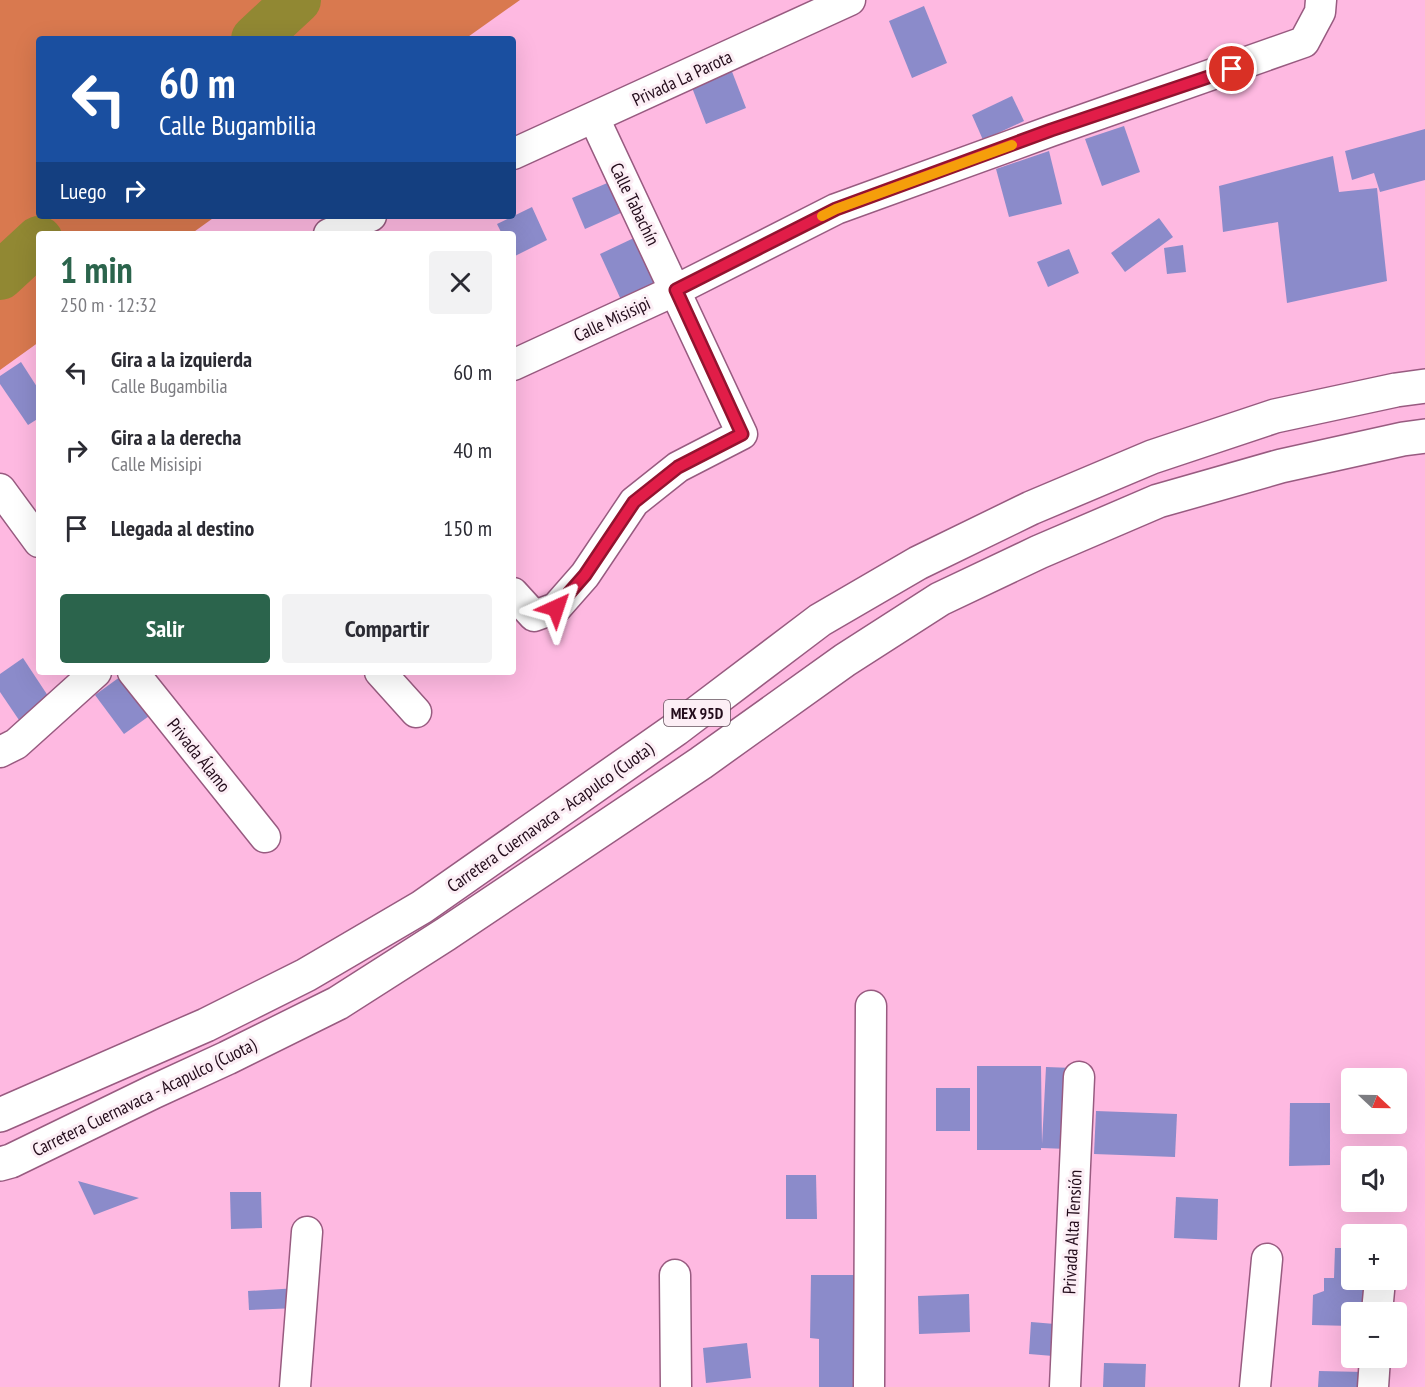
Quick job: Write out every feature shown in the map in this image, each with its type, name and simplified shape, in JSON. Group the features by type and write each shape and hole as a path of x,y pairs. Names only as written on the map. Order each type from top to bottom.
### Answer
{"highway":[{"name":"Carretera Cuernavaca - Acapulco (Cuota)","path":"0,1115 206,1025 306,975 422,907 675,729 820,620 918,563 1031,508 1152,457 1275,416 1425,386"},
{"name":"Carretera Cuernavaca - Acapulco (Cuota)","path":"0,1164 11,1161 227,1058 338,1002 446,934 700,764 845,660 940,599 1039,552 1158,501 1281,466 1425,436"}],"street":[{"name":"Privada La Parota","path":"516,153 850,0"},
{"name":"Calle Misisipi","path":"516,364 676,290 836,209 1051,130 1304,42 1320,12 1321,0"},
{"name":"Calle Tabachín","path":"516,596 534,616 556,608 585,575 634,502 678,467 742,434 594,118"},
{"path":"337,231 364,219"},
{"path":"0,489 10,524 36,540"},
{"path":"0,752 16,744 93,675"},
{"name":"Privada Álamo","path":"135,675 265,837"},
{"path":"383,675 416,712"},
{"path":"869,1387 871,1006"},
{"name":"Privada Alta Tensión","path":"1065,1387 1079,1077"},
{"path":"295,1387 307,1232"},
{"path":"1255,1387 1267,1259"},
{"path":"675,1275 676,1387"},
{"path":"1373,1387 1374,1368"}],"shaded area":[{"path":"0,0 520,0 469,36 36,36 36,219 212,219 195,231 36,231 36,344 0,370"}],"building":[{"path":"924,6 947,63 912,78 889,21"},
{"path":"731,69 746,108 706,124 691,85"},
{"path":"1012,96 1024,121 983,140 972,115"},
{"path":"1124,126 1140,172 1102,186 1085,139"},
{"path":"1425,129 1425,180 1380,192 1374,173 1352,180 1345,151"},
{"path":"1049,151 1062,204 1009,217 996,169"},
{"path":"1333,156 1339,192 1377,188 1387,281 1287,303 1278,222 1223,232 1219,186"},
{"path":"612,181 625,211 585,229 572,198"},
{"path":"532,207 547,240 516,256 516,231 500,231 497,224 507,219 516,219 516,215"},
{"path":"1159,218 1173,237 1125,272 1111,253"},
{"path":"636,237 659,285 622,302 600,254"},
{"path":"1183,245 1186,272 1167,274 1164,248"},
{"path":"1069,249 1079,273 1048,287 1037,262"},
{"path":"21,362 36,385 36,420 28,425 0,384 0,376"},
{"path":"23,658 52,702 21,723 0,692 0,674"},
{"path":"125,675 152,714 124,734 95,695"},
{"path":"977,1066 1041,1066 1042,1144 1046,1067 1073,1068 1068,1149 977,1150"},
{"path":"936,1088 970,1088 970,1131 936,1131"},
{"path":"1290,1103 1330,1103 1330,1165 1289,1166"},
{"path":"1096,1111 1177,1114 1175,1157 1094,1154"},
{"path":"786,1175 816,1175 817,1219 786,1219"},
{"path":"78,1181 139,1198 94,1215"},
{"path":"230,1192 261,1192 262,1228 231,1229"},
{"path":"1176,1197 1218,1199 1217,1240 1174,1238"},
{"path":"1335,1248 1341,1248 1341,1290 1367,1290 1366,1302 1341,1302 1341,1326 1312,1325 1313,1295 1324,1291 1324,1278 1334,1278"},
{"path":"811,1275 857,1275 856,1387 819,1387 819,1339 810,1338"},
{"path":"298,1288 298,1308 249,1310 248,1291"},
{"path":"969,1294 970,1332 919,1334 918,1296"},
{"path":"1031,1322 1055,1324 1053,1356 1029,1354"},
{"path":"747,1343 751,1378 706,1383 703,1348"},
{"path":"1104,1363 1146,1364 1145,1387 1103,1387"},
{"path":"1319,1371 1364,1372 1364,1387 1318,1387"}],"waterway":[{"path":"258,36 297,0"},
{"path":"0,276 36,243"}],"slow traffic":[{"path":"822,216 1012,145"}],"route":[{"path":"556,608 585,575 634,502 678,467 742,434 676,290 836,209 1051,130 1232,69"}]}
